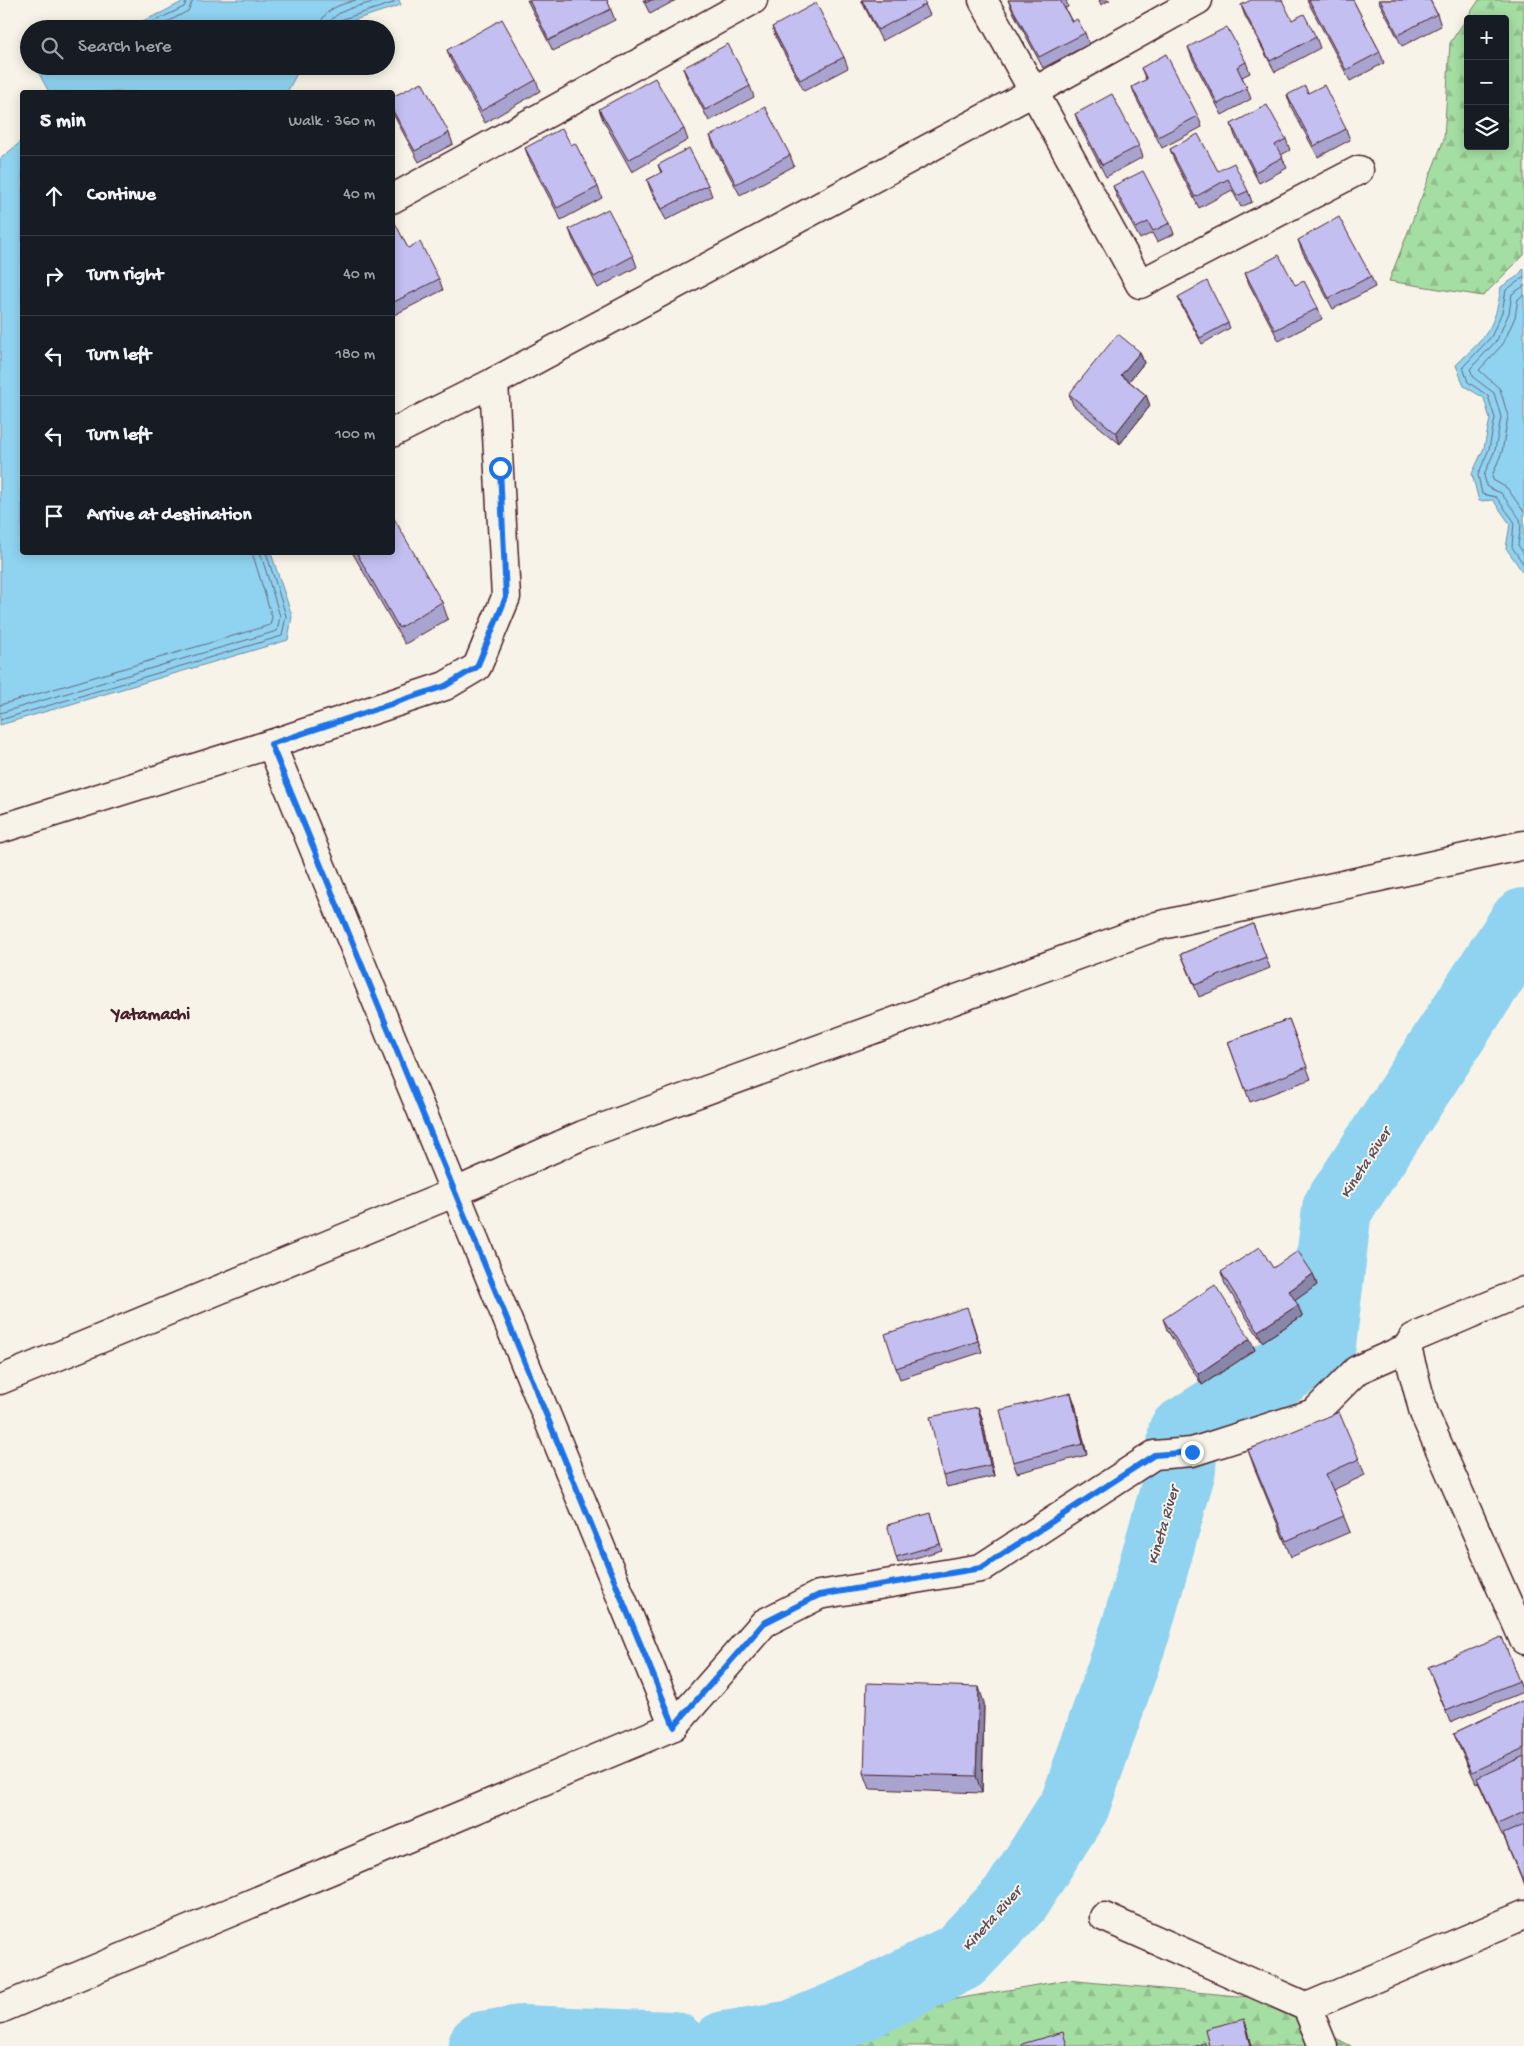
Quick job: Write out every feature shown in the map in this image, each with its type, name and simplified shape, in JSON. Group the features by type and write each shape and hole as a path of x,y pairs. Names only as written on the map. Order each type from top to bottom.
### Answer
{"street":[{"path":"395,197 752,0"},
{"path":"983,0 1140,284 1359,170"},
{"path":"395,432 494,382 1035,91 1198,0"},
{"path":"0,829 271,744 445,686 477,667 506,597 494,382"},
{"path":"271,744 674,1726"},
{"path":"0,1380 456,1192 583,1134 1157,926 1524,845"},
{"path":"0,2009 674,1726 764,1623 819,1595 981,1568 1154,1455 1181,1453 1314,1413 1357,1370 1407,1348 1413,1338 1524,1291"},
{"path":"1407,1348 1424,1413 1524,1640"},
{"path":"1307,2006 1524,1915"},
{"path":"1104,1917 1307,2006 1323,2046"}],"green space":[{"path":"1479,0 1524,0 1524,255 1483,296 1389,281 1444,139 1450,43 1464,22 1464,150 1509,150 1509,15 1469,15"},
{"path":"1066,1980 1260,1998 1351,2046 766,2046 839,2019"}],"water":[{"path":"186,0 399,0 401,5 354,20 145,20"},
{"path":"40,75 296,75 288,90 48,90"},
{"path":"20,143 20,555 272,555 292,616 288,640 0,725 0,159"},
{"path":"1524,268 1524,574 1506,548 1510,524 1493,500 1479,501 1472,474 1484,448 1490,419 1484,398 1464,386 1456,365 1488,331 1496,313 1501,287 1518,276"}],"building":[{"path":"529,0 607,0 611,9 549,40"},
{"path":"862,0 923,0 926,4 878,30"},
{"path":"1008,0 1060,0 1072,22 1077,19 1085,33 1039,57"},
{"path":"1251,0 1282,0 1292,20 1304,14 1316,37 1270,61 1241,5"},
{"path":"1309,0 1353,0 1380,52 1346,70"},
{"path":"1380,0 1430,0 1437,14 1398,35"},
{"path":"816,3 844,57 800,80 772,27"},
{"path":"502,19 536,80 481,111 447,50"},
{"path":"1227,27 1246,62 1237,67 1247,88 1218,104 1188,47"},
{"path":"728,44 750,86 705,110 683,68"},
{"path":"1166,54 1198,116 1158,137 1132,87 1147,79 1141,68"},
{"path":"655,78 684,129 628,160 599,109"},
{"path":"422,82 449,133 415,151 395,114 395,96"},
{"path":"1324,85 1346,129 1314,146 1287,95 1305,86 1308,93"},
{"path":"1112,94 1139,146 1102,165 1075,114"},
{"path":"1267,105 1286,139 1275,145 1283,157 1255,172 1231,124"},
{"path":"765,107 790,155 736,184 710,136"},
{"path":"562,128 571,145 575,143 598,187 557,208 525,148"},
{"path":"1198,134 1218,171 1234,163 1248,191 1237,196 1228,179 1195,197 1170,149"},
{"path":"689,148 708,185 662,209 647,180 662,172 658,165"},
{"path":"1143,171 1170,223 1153,231 1148,222 1136,228 1113,186"},
{"path":"608,209 633,256 594,277 569,229"},
{"path":"1339,217 1371,276 1329,298 1298,240"},
{"path":"395,223 408,248 420,242 439,279 395,301"},
{"path":"1279,255 1295,285 1304,281 1318,308 1275,330 1245,273"},
{"path":"1207,281 1228,323 1200,338 1178,297"},
{"path":"1118,334 1140,352 1121,375 1146,395 1116,433 1069,394"},
{"path":"395,520 442,602 399,628 358,555 395,555"},
{"path":"1253,924 1266,957 1195,985 1181,954"},
{"path":"1289,1019 1307,1067 1246,1091 1228,1042"},
{"path":"1260,1247 1273,1268 1298,1251 1313,1274 1289,1291 1298,1305 1258,1331 1221,1272"},
{"path":"1215,1285 1250,1339 1198,1374 1163,1319"},
{"path":"967,1307 978,1341 896,1368 885,1334"},
{"path":"1071,1393 1083,1444 1013,1462 1000,1410"},
{"path":"978,1407 990,1465 943,1476 930,1417"},
{"path":"1339,1412 1359,1459 1326,1474 1344,1516 1286,1541 1248,1450"},
{"path":"931,1513 940,1544 896,1557 887,1525"},
{"path":"1502,1637 1519,1681 1446,1711 1428,1667"},
{"path":"867,1683 979,1687 976,1776 864,1773"},
{"path":"1524,1700 1524,1748 1472,1772 1454,1733"},
{"path":"1524,1756 1524,1812 1498,1824 1477,1778"},
{"path":"1524,1825 1524,1878 1522,1879 1503,1834"},
{"path":"1244,2019 1251,2046 1209,2046 1205,2029"},
{"path":"1063,2032 1067,2046 1023,2046 1022,2044"}],"waterway":[{"name":"Kineta River","path":"725,2046 793,2035 860,2007 960,1957 1016,1898 1075,1805 1136,1629 1181,1469 1183,1433 1321,1345 1337,1209 1524,923"},
{"name":"Kineta River","path":"483,2046 521,2040 672,2046"}],"district":[{"name":"Yatamachi","path":"151,1015"}],"route":[{"path":"500,468 506,597 477,667 445,686 271,744 674,1726 764,1623 819,1595 981,1568 1154,1455 1192,1452"}]}
